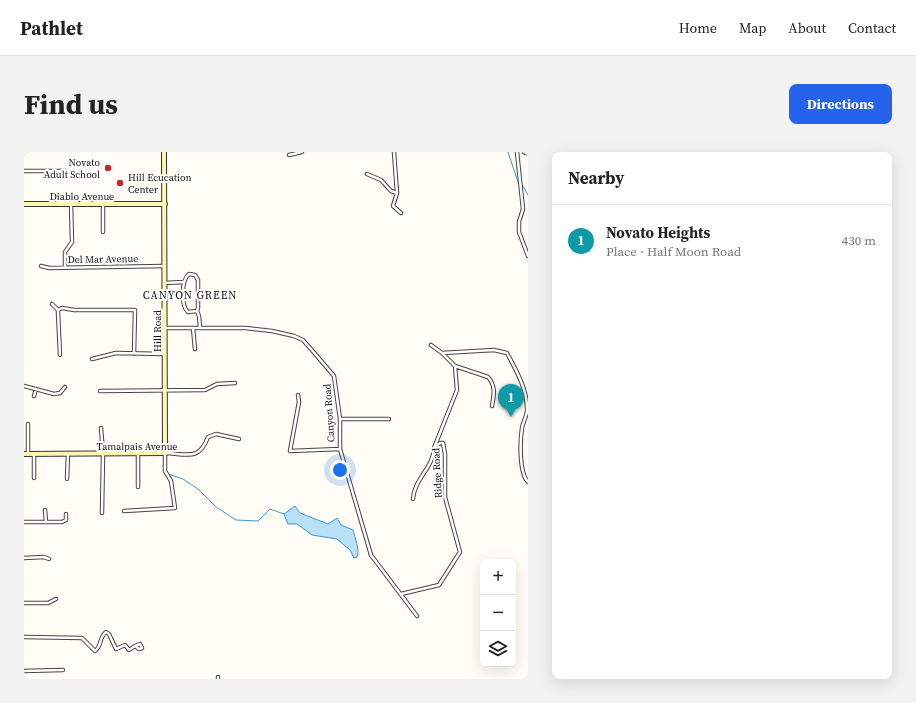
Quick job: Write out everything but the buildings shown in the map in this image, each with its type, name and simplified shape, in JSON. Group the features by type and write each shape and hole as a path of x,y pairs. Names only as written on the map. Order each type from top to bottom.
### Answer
{"street":[{"name":"Hill Road","path":"124,512 175,508 171,480 165,471 166,328 164,152"},
{"path":"290,155 302,152"},
{"path":"394,152 397,194 393,206 401,213"},
{"path":"517,152 523,209 519,222 519,232 528,256"},
{"path":"24,171 65,171"},
{"path":"367,174 381,180 391,191 397,194"},
{"name":"Diablo Avenue","path":"24,204 165,204"},
{"path":"65,267 65,252 72,242 71,204"},
{"path":"102,232 103,204"},
{"name":"Del Mar Avenue","path":"41,266 49,268 165,266"},
{"path":"196,312 188,312 185,310 184,282 185,277 188,274 197,278 196,312 199,316 200,328"},
{"path":"165,283 184,282"},
{"path":"52,304 58,310 60,355"},
{"path":"58,310 62,308 74,310 135,310 134,354"},
{"name":"Canyon Road","path":"166,328 246,328 294,336 303,340 334,376 340,419 340,449 371,555 417,616"},
{"path":"194,328 195,349"},
{"path":"431,345 442,353 455,366 488,377 492,381 494,389 492,406"},
{"path":"442,353 494,350 507,353 522,384 528,407 527,416 522,426 520,450 524,477 528,482"},
{"path":"92,359 116,353 165,354"},
{"name":"Ridge Road","path":"434,448 456,390 455,366"},
{"path":"100,391 205,390 217,384 235,383"},
{"path":"24,386 54,394 60,393 65,387"},
{"path":"34,396 36,389"},
{"path":"298,395 299,402 290,451 340,449"},
{"path":"340,419 389,419"},
{"path":"26,454 28,424"},
{"path":"101,428 103,454 102,513"},
{"name":"Tamalpais Avenue","path":"26,454 165,453 195,455 204,448 208,437 216,434 239,439"},
{"name":"Ridge Road","path":"400,594 439,585 460,552 445,497 445,454 443,443 440,443 434,448"},
{"path":"414,499 414,491 417,482 434,457 434,448"},
{"path":"34,454 34,478"},
{"path":"67,479 68,454"},
{"path":"138,454 138,487"},
{"path":"45,510 46,522"},
{"path":"24,522 62,522 66,520 66,514"},
{"path":"24,558 44,557 49,560"},
{"path":"24,603 48,603 56,599"},
{"path":"24,637 77,638 86,641 95,651 106,632 109,634 116,649 125,646 129,650 135,646"},
{"path":"24,671 63,670"}],"water":[{"path":"295,506 300,513 328,524 337,518 341,525 353,530 358,547 357,557 354,558 350,550 337,539 312,535 297,524 288,524 284,514"}],"waterway":[{"path":"508,152 519,185"},
{"path":"523,186 528,195"},
{"path":"168,474 183,479 198,489 216,507 236,520 258,521 270,509 284,514"}],"place":[{"name":"Novato Adult School","path":"108,168"},
{"name":"Hill Ecucation Center","path":"120,183"},
{"name":"Novato Heights","path":"511,417"}],"district":[{"name":"CANYON GREEN","path":"190,295"}]}
